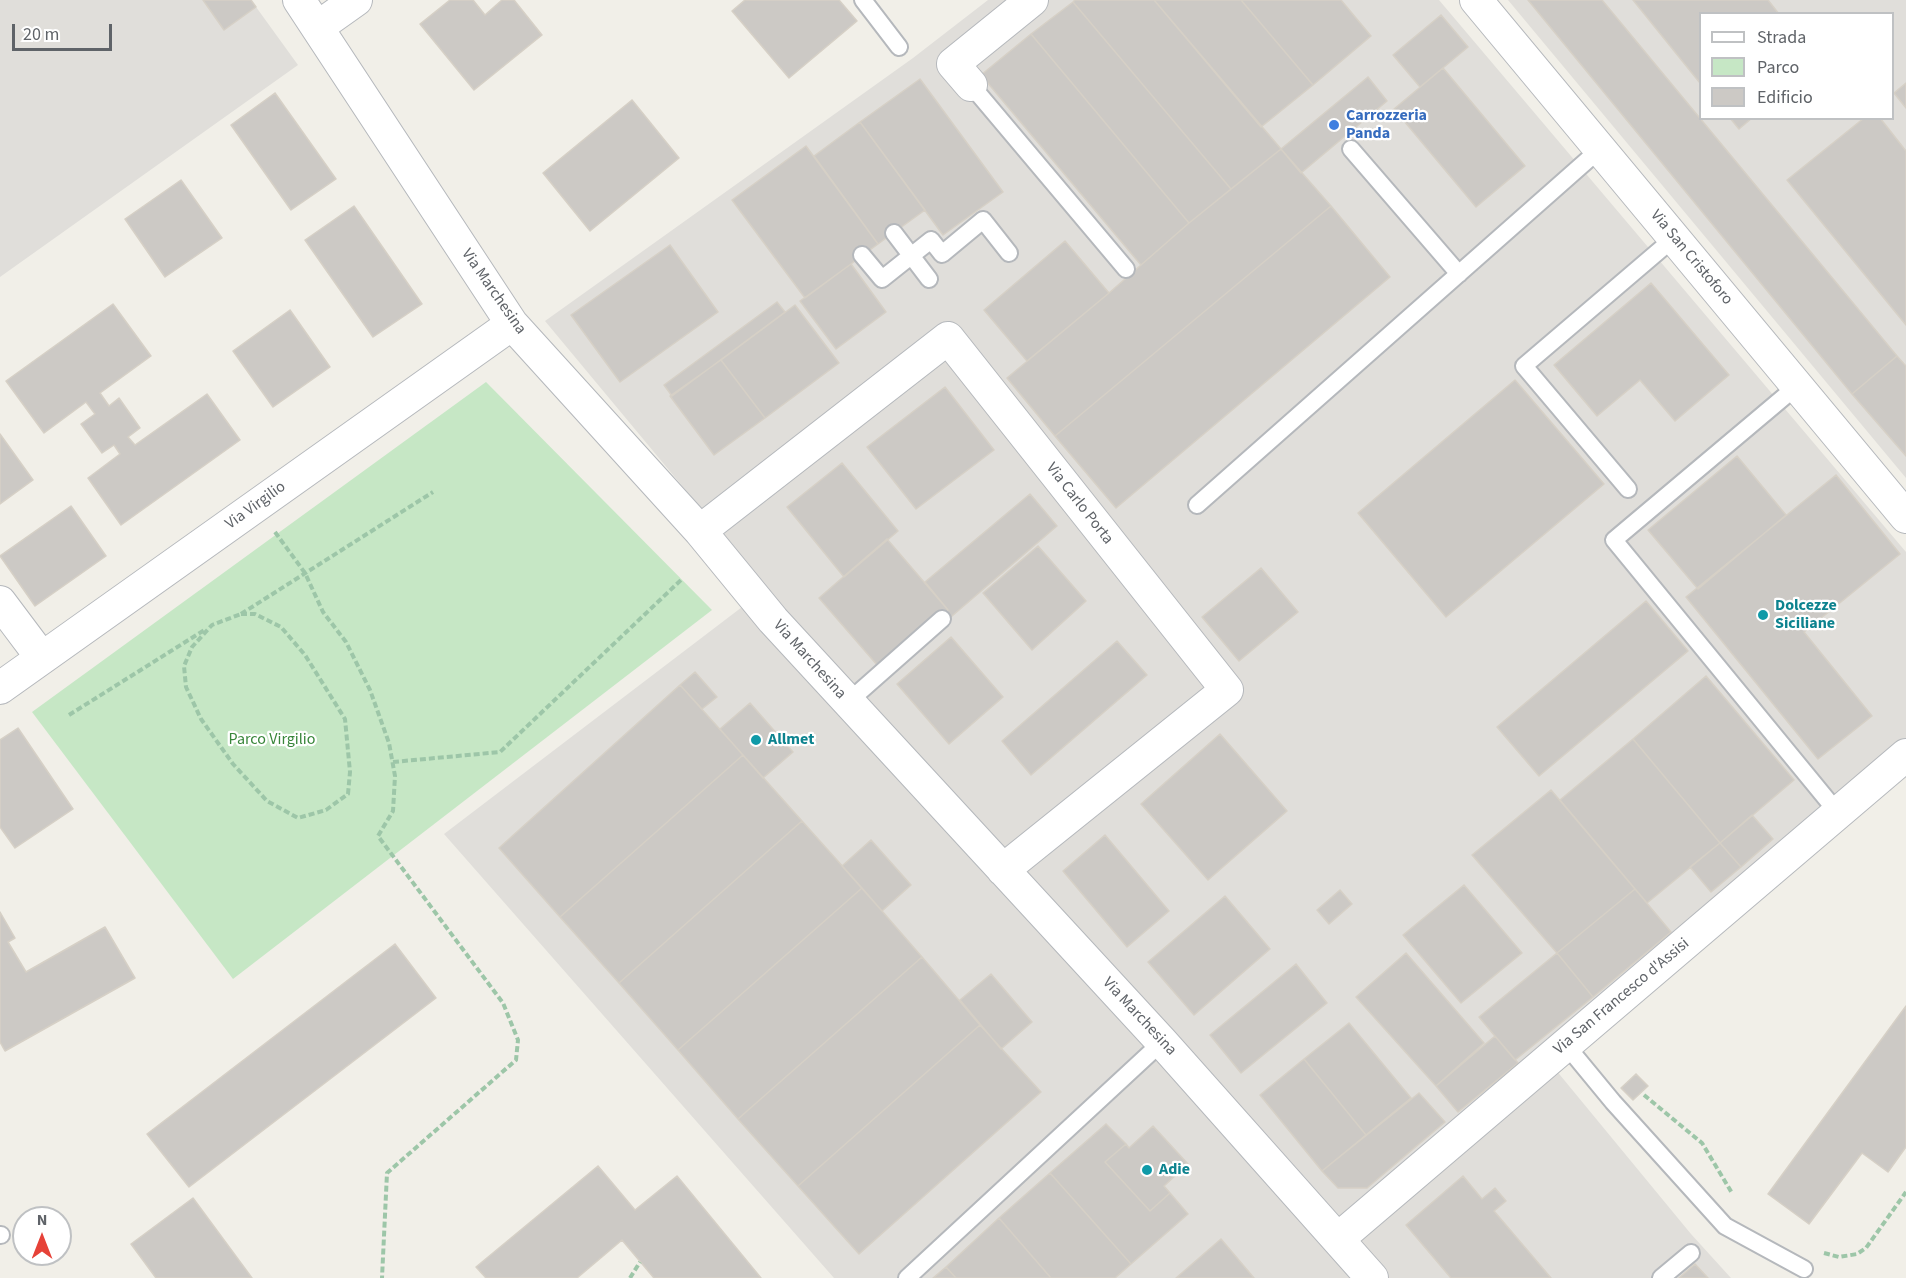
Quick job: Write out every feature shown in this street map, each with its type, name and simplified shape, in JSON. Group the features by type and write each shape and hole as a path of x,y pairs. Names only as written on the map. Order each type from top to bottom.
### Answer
{"street":[{"name":"Via Marchesina","path":"300,0 512,324 700,531 773,620 1162,1042 1372,1278"},
{"path":"318,27 356,0"},
{"path":"970,85 953,64 1032,0"},
{"name":"Via San Cristoforo","path":"1476,0 1906,516"},
{"name":"Via Virgilio","path":"0,688 512,324"},
{"name":"Via Carlo Porta","path":"700,531 948,338 1227,690 1003,870"},
{"path":"0,602 42,658"},
{"name":"Via San Francesco d'Assisi","path":"1338,1239 1906,755"}],"lane":[{"path":"862,0 899,47"},
{"path":"970,85 1126,269"},
{"path":"1351,149 1459,274"},
{"path":"1197,505 1600,149"},
{"path":"862,255 882,279 932,240 942,254 983,220 1009,253"},
{"path":"894,233 929,279"},
{"path":"1628,489 1524,366 1674,238"},
{"path":"1797,386 1614,540 1838,813"},
{"path":"848,702 942,619"},
{"path":"907,1278 1162,1042"},
{"path":"1566,1045 1613,1102 1725,1226 1804,1269"},
{"path":"1661,1278 1691,1253"}],"path":[{"path":"69,715 212,625 241,614 433,492"},
{"path":"255,507 305,573 323,612 346,642 370,690 389,743 395,776 393,812 378,836 503,1003 518,1040 516,1060 387,1173 382,1278"},
{"path":"393,762 500,752 682,579"},
{"path":"212,625 192,647 184,666 186,687 201,719 233,764 267,801 298,818 326,810 348,794 350,772 345,719 305,655 280,627 255,614 241,614"},
{"path":"1641,1093 1702,1143 1736,1200"},
{"path":"1816,1249 1839,1257 1857,1254 1866,1248 1906,1192"},
{"path":"630,1278 640,1262"}],"shaded area":[{"path":"0,0 251,0 298,65 0,277"},
{"path":"988,0 1439,0 1906,552 1906,743 1546,1058 1691,1234 1731,1278 834,1278 444,834 767,588 545,321 913,58"},
{"path":"1508,0 1906,0 1906,478"}],"green space":[{"name":"Parco Virgilio","path":"486,382 712,610 233,979 32,712"}],"building":[{"path":"203,0 251,0 256,7 224,30"},
{"path":"450,0 473,0 485,15 502,0 514,0 542,35 474,90 420,24"},
{"path":"745,0 839,0 857,21 789,78 732,11"},
{"path":"1075,0 1154,0 1281,149 1231,189 1073,2"},
{"path":"1154,0 1241,0 1313,85 1261,127"},
{"path":"1241,0 1341,0 1371,36 1313,85"},
{"path":"1528,0 1602,0 1699,117 1699,120 1701,120 1897,356 1852,394"},
{"path":"1633,0 1768,0 1777,12 1699,12 1699,82"},
{"path":"1073,2 1231,189 1189,223 1031,34"},
{"path":"1441,15 1468,47 1420,87 1393,55"},
{"path":"1031,34 1189,223 1141,265 981,75"},
{"path":"1443,68 1525,166 1476,207 1394,109"},
{"name":"Carrozzeria Panda","path":"1368,77 1387,101 1301,173 1281,149"},
{"path":"920,79 1003,192 943,235 860,122"},
{"path":"1906,83 1906,108 1894,93"},
{"path":"275,93 336,179 291,210 231,125"},
{"path":"632,100 679,158 590,231 543,173"},
{"path":"1732,120 1750,120 1739,129"},
{"path":"1862,120 1882,120 1906,151 1906,325 1787,180"},
{"path":"860,122 925,210 878,244 814,156"},
{"path":"806,146 878,244 805,298 732,200"},
{"path":"1281,149 1331,206 1055,436 1007,378 1189,223"},
{"path":"181,180 222,238 165,277 125,219"},
{"path":"354,206 422,304 373,337 305,240"},
{"path":"1331,206 1390,277 1116,508 1055,436"},
{"path":"1065,241 1109,293 1027,361 984,310"},
{"path":"670,245 718,312 620,382 571,315"},
{"path":"851,264 886,312 836,349 800,301"},
{"path":"1651,283 1729,375 1675,421 1640,380 1597,416 1554,365"},
{"path":"777,302 785,312 672,396 664,385"},
{"path":"113,304 151,356 100,393 109,406 119,398 140,428 128,437 135,445 207,394 240,440 121,525 88,478 120,454 114,445 102,453 81,424 95,414 86,402 44,433 6,381"},
{"path":"795,305 839,363 765,418 721,360"},
{"path":"290,310 330,367 273,407 233,351"},
{"path":"1897,356 1906,366 1906,456 1852,394"},
{"path":"721,360 765,418 714,455 670,396"},
{"path":"1515,380 1604,484 1446,617 1358,513"},
{"path":"945,387 994,450 916,509 867,447"},
{"path":"0,434 33,480 0,504"},
{"path":"1737,456 1786,515 1698,589 1648,530"},
{"path":"842,463 898,531 844,577 787,507"},
{"name":"Dolcezze Siciliane","path":"1836,475 1900,554 1804,632 1872,716 1818,759 1686,597"},
{"path":"1030,494 1057,526 945,622 940,616 948,610 925,582"},
{"path":"71,506 106,556 35,606 0,556"},
{"path":"887,539 948,610 878,666 819,598"},
{"path":"1038,546 1086,601 1032,650 983,593"},
{"path":"1261,568 1298,612 1239,661 1202,617"},
{"path":"1646,601 1688,651 1539,776 1497,727"},
{"path":"951,637 1003,697 949,744 897,684"},
{"path":"1117,641 1147,675 1031,775 1002,741"},
{"path":"695,672 717,697 702,709 680,685"},
{"path":"1706,676 1794,780 1720,843 1633,739"},
{"path":"680,685 743,755 560,917 499,848"},
{"name":"Allmet","path":"750,703 793,752 763,778 720,729"},
{"path":"18,728 73,809 15,848 0,827 0,740"},
{"path":"1220,734 1287,811 1208,880 1141,804"},
{"path":"1633,739 1720,843 1647,903 1560,800"},
{"path":"743,755 802,821 619,983 560,917"},
{"path":"1551,790 1635,889 1557,953 1472,855"},
{"path":"1752,815 1773,839 1741,867 1720,843"},
{"path":"802,821 862,888 678,1050 619,983"},
{"path":"1105,835 1169,911 1127,947 1063,871"},
{"path":"871,840 911,885 882,911 842,866"},
{"path":"1720,843 1741,867 1711,892 1690,867"},
{"path":"1464,885 1522,953 1461,1003 1403,935"},
{"path":"862,888 922,957 738,1119 678,1050"},
{"path":"1635,889 1671,932 1593,997 1557,953"},
{"path":"1340,890 1352,904 1329,924 1317,910"},
{"path":"1225,896 1270,949 1194,1015 1148,962"},
{"path":"0,912 15,938 8,942 26,972 105,927 135,978 5,1051 0,1042"},
{"path":"395,944 436,998 189,1187 147,1134"},
{"path":"1406,953 1484,1043 1436,1086 1356,997"},
{"path":"1557,953 1593,997 1515,1060 1479,1017"},
{"path":"922,957 980,1025 798,1186 738,1119"},
{"path":"1296,964 1327,1003 1241,1073 1210,1035"},
{"path":"991,974 1032,1022 1001,1049 960,1000"},
{"path":"1906,1006 1906,1147 1888,1172 1862,1153 1809,1224 1768,1194"},
{"path":"1349,1023 1411,1098 1366,1135 1304,1059"},
{"path":"980,1025 1041,1092 859,1254 798,1186"},
{"path":"1495,1036 1518,1063 1458,1112 1436,1086"},
{"path":"1304,1059 1366,1135 1322,1171 1260,1095"},
{"path":"1636,1074 1648,1086 1633,1100 1621,1088"},
{"path":"1419,1093 1445,1122 1367,1188 1338,1188 1322,1171"},
{"path":"1106,1124 1126,1144 1105,1162 1150,1211 1170,1193 1188,1214 1131,1264 1050,1173"},
{"name":"Adie","path":"1153,1126 1188,1164 1164,1186 1170,1193 1150,1211 1105,1162 1126,1144 1129,1148"},
{"path":"598,1166 635,1210 677,1176 761,1278 654,1278 622,1240 577,1278 486,1278 476,1267"},
{"path":"1050,1173 1131,1264 1115,1278 1051,1278 999,1218"},
{"path":"1463,1176 1482,1199 1495,1188 1506,1201 1494,1211 1551,1278 1451,1278 1406,1225"},
{"path":"193,1198 252,1278 156,1278 131,1244"},
{"path":"999,1218 1051,1278 956,1278 946,1267"},
{"path":"1221,1239 1254,1278 1176,1278"},
{"path":"1695,1264 1708,1278 1679,1278"},
{"path":"946,1267 956,1278 933,1278"}],"place":[{"name":"Carrozzeria Panda","path":"1334,125"},
{"name":"Dolcezze Siciliane","path":"1763,615"},
{"name":"Allmet","path":"756,740"},
{"name":"Adie","path":"1147,1170"}]}
